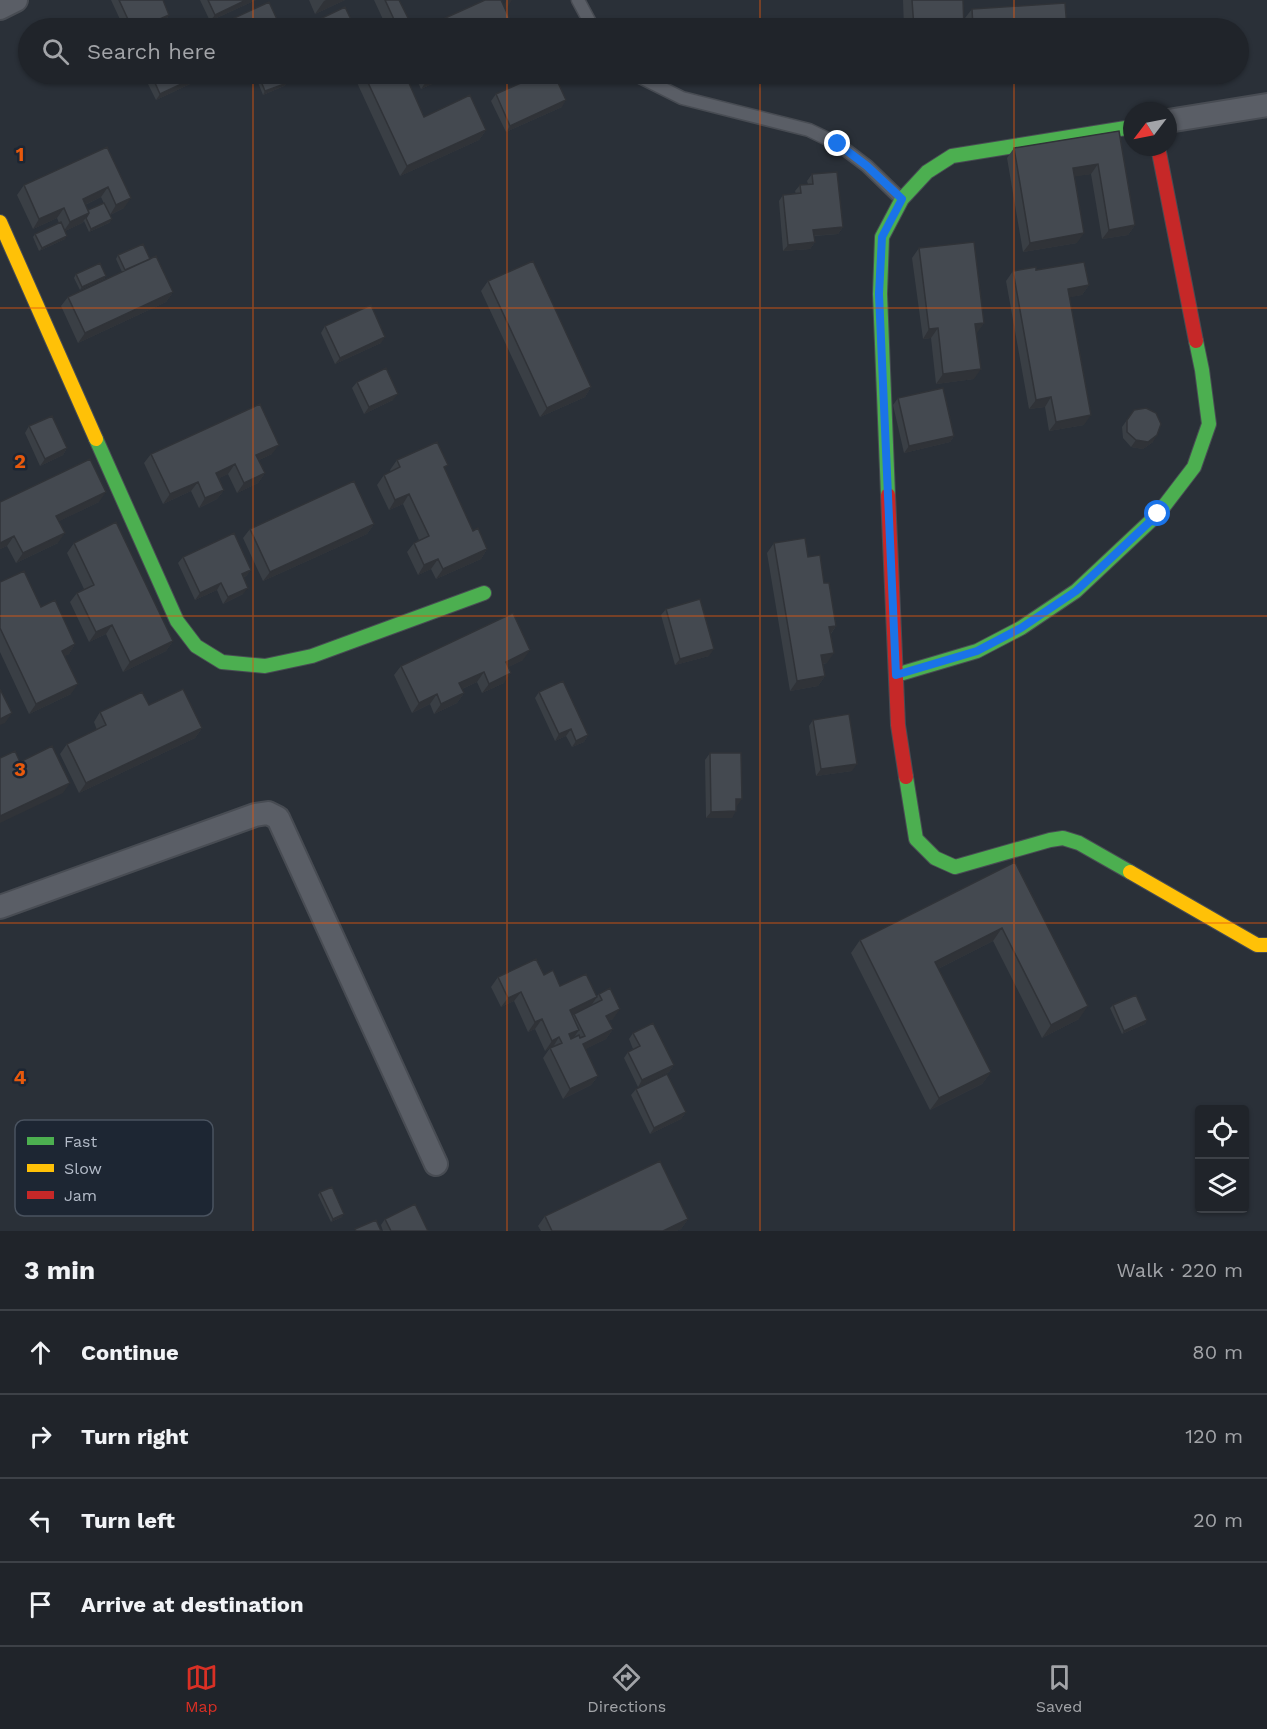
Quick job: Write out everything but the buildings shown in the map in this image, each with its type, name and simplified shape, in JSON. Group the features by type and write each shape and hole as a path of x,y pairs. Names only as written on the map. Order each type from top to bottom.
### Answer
{"street":[{"path":"0,8 16,0"},
{"path":"1177,120 1267,105"},
{"path":"1123,128 952,156 927,172 902,199 882,237 879,294 898,725 916,839 935,858 955,867 1063,838 1079,843 1257,945 1267,945"},
{"path":"896,675 977,651 1021,628 1076,591 1158,514 1194,467 1209,424 1202,370 1160,156"},
{"path":"0,222 177,621 196,646 222,662 265,666 312,656 484,593"},
{"path":"0,907 255,815 268,813 278,818 436,1164"}],"lane":[{"path":"578,0 588,18"},
{"path":"654,84 682,98 809,130 829,139 867,166 902,199"}],"traffic: fast":[{"path":"888,495 880,294 882,237 902,199 927,172 952,156 1123,128"},
{"path":"896,675 977,651 1021,628 1076,591 1158,514 1194,467 1209,424 1196,341"},
{"path":"96,439 177,621 196,646 222,662 265,666 312,656 484,593"},
{"path":"906,777 916,839 935,858 955,867 1063,838 1079,843 1130,872"}],"traffic: slow":[{"path":"0,222 96,439"},
{"path":"1130,872 1257,945 1267,945"}],"traffic: jam":[{"path":"1160,156 1196,341"},
{"path":"888,495 898,725 906,777"}],"route":[{"path":"838,144 867,166 902,199 882,237 879,294 896,675 977,651 1021,628 1076,591 1158,514"}]}
